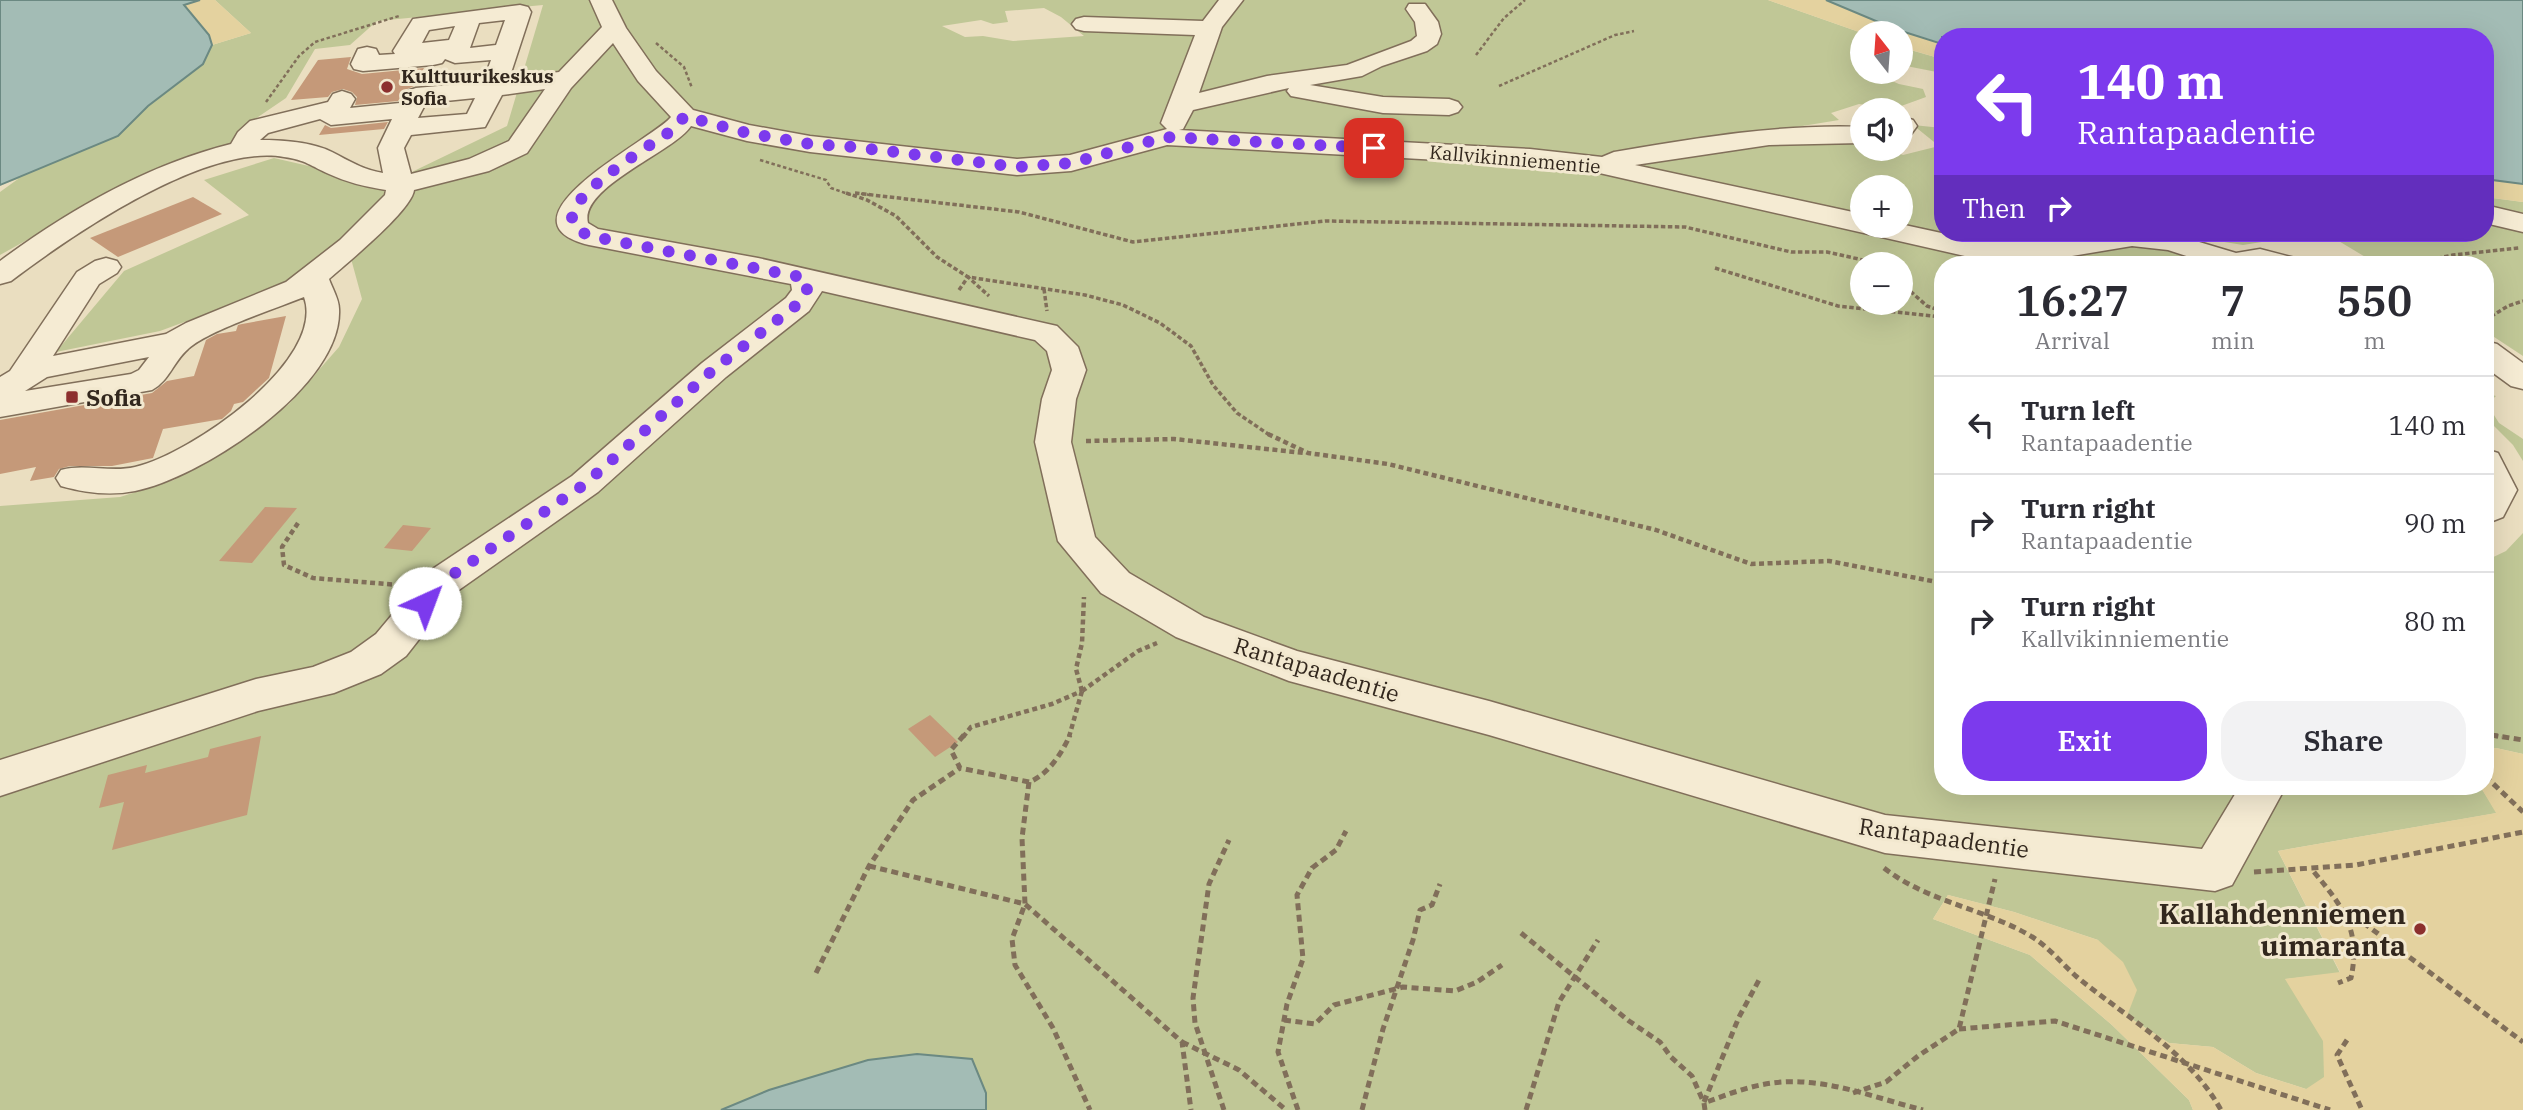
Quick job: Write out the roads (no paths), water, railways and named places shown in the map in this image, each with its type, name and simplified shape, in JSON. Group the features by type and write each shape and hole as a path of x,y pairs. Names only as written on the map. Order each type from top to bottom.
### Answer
{"street":[{"path":"601,0 614,28 647,76 685,117"},
{"path":"1166,137 1182,104 1200,46 1224,7 1232,0"},
{"path":"1138,6 1169,26"},
{"path":"1182,104 1245,89 1353,71 1373,61 1419,46 1429,38 1430,30 1427,21 1417,9"},
{"path":"492,89 520,12 421,24 405,51 505,52"},
{"path":"457,52 470,16"},
{"path":"1084,24 1119,28 1169,26 1211,29"},
{"path":"0,275 55,234 172,171 242,150 282,148 321,158 337,168 370,179 400,184 467,168 518,147 567,78 614,28"},
{"path":"367,54 363,64 457,52"},
{"path":"24,375 77,360 176,342 197,330 298,289 350,246 399,197 400,184 391,148 416,96 567,78"},
{"path":"1245,89 1312,91 1383,105 1449,107"},
{"path":"242,150 247,138 259,127 340,102 331,117 404,119"},
{"name":"Kallvikinniementie","path":"685,117 747,133 810,144 1017,167 1071,163 1166,137 1530,157 1595,164 1850,220"},
{"name":"Rantapaadentie","path":"685,117 679,125 615,168 588,192 576,205 572,218 575,228 589,236 806,278 1046,333 1062,347 1069,370 1059,399 1053,442 1077,541 1115,583 1191,627 1289,665 1489,718 1885,834 2215,871 2258,795"},
{"path":"1595,164 1728,142 1831,133 1850,134"},
{"path":"1913,234 1934,239"},
{"path":"1951,242 1991,250 2054,250 2096,242"},
{"path":"2167,242 2213,256"},
{"path":"0,406 12,384 24,375 88,278 106,267"},
{"path":"74,478 94,483 150,475 183,461 257,412 293,380 315,349 326,315 322,290 313,278"},
{"path":"0,778 256,695 319,682 366,663 391,645 442,582 585,484 714,369 798,304 807,290 806,278"},
{"path":"0,406 140,383 151,377 176,342"},
{"path":"2494,358 2523,379"}],"water":[{"path":"0,0 200,0 184,5 209,35 212,45 203,64 148,106 118,136 0,185"},
{"path":"1826,0 2523,0 2523,184 2494,180 2494,28 1934,28 1934,41 1913,35 1913,21 1876,21"},
{"path":"917,1054 972,1059 986,1093 986,1110 721,1110 769,1090 868,1060"}],"place":[{"name":"Kulttuurikeskus Sofia","path":"387,87"},
{"name":"Sofia","path":"72,397"},
{"name":"Kallahdenniemen uimaranta","path":"2420,929"}]}
